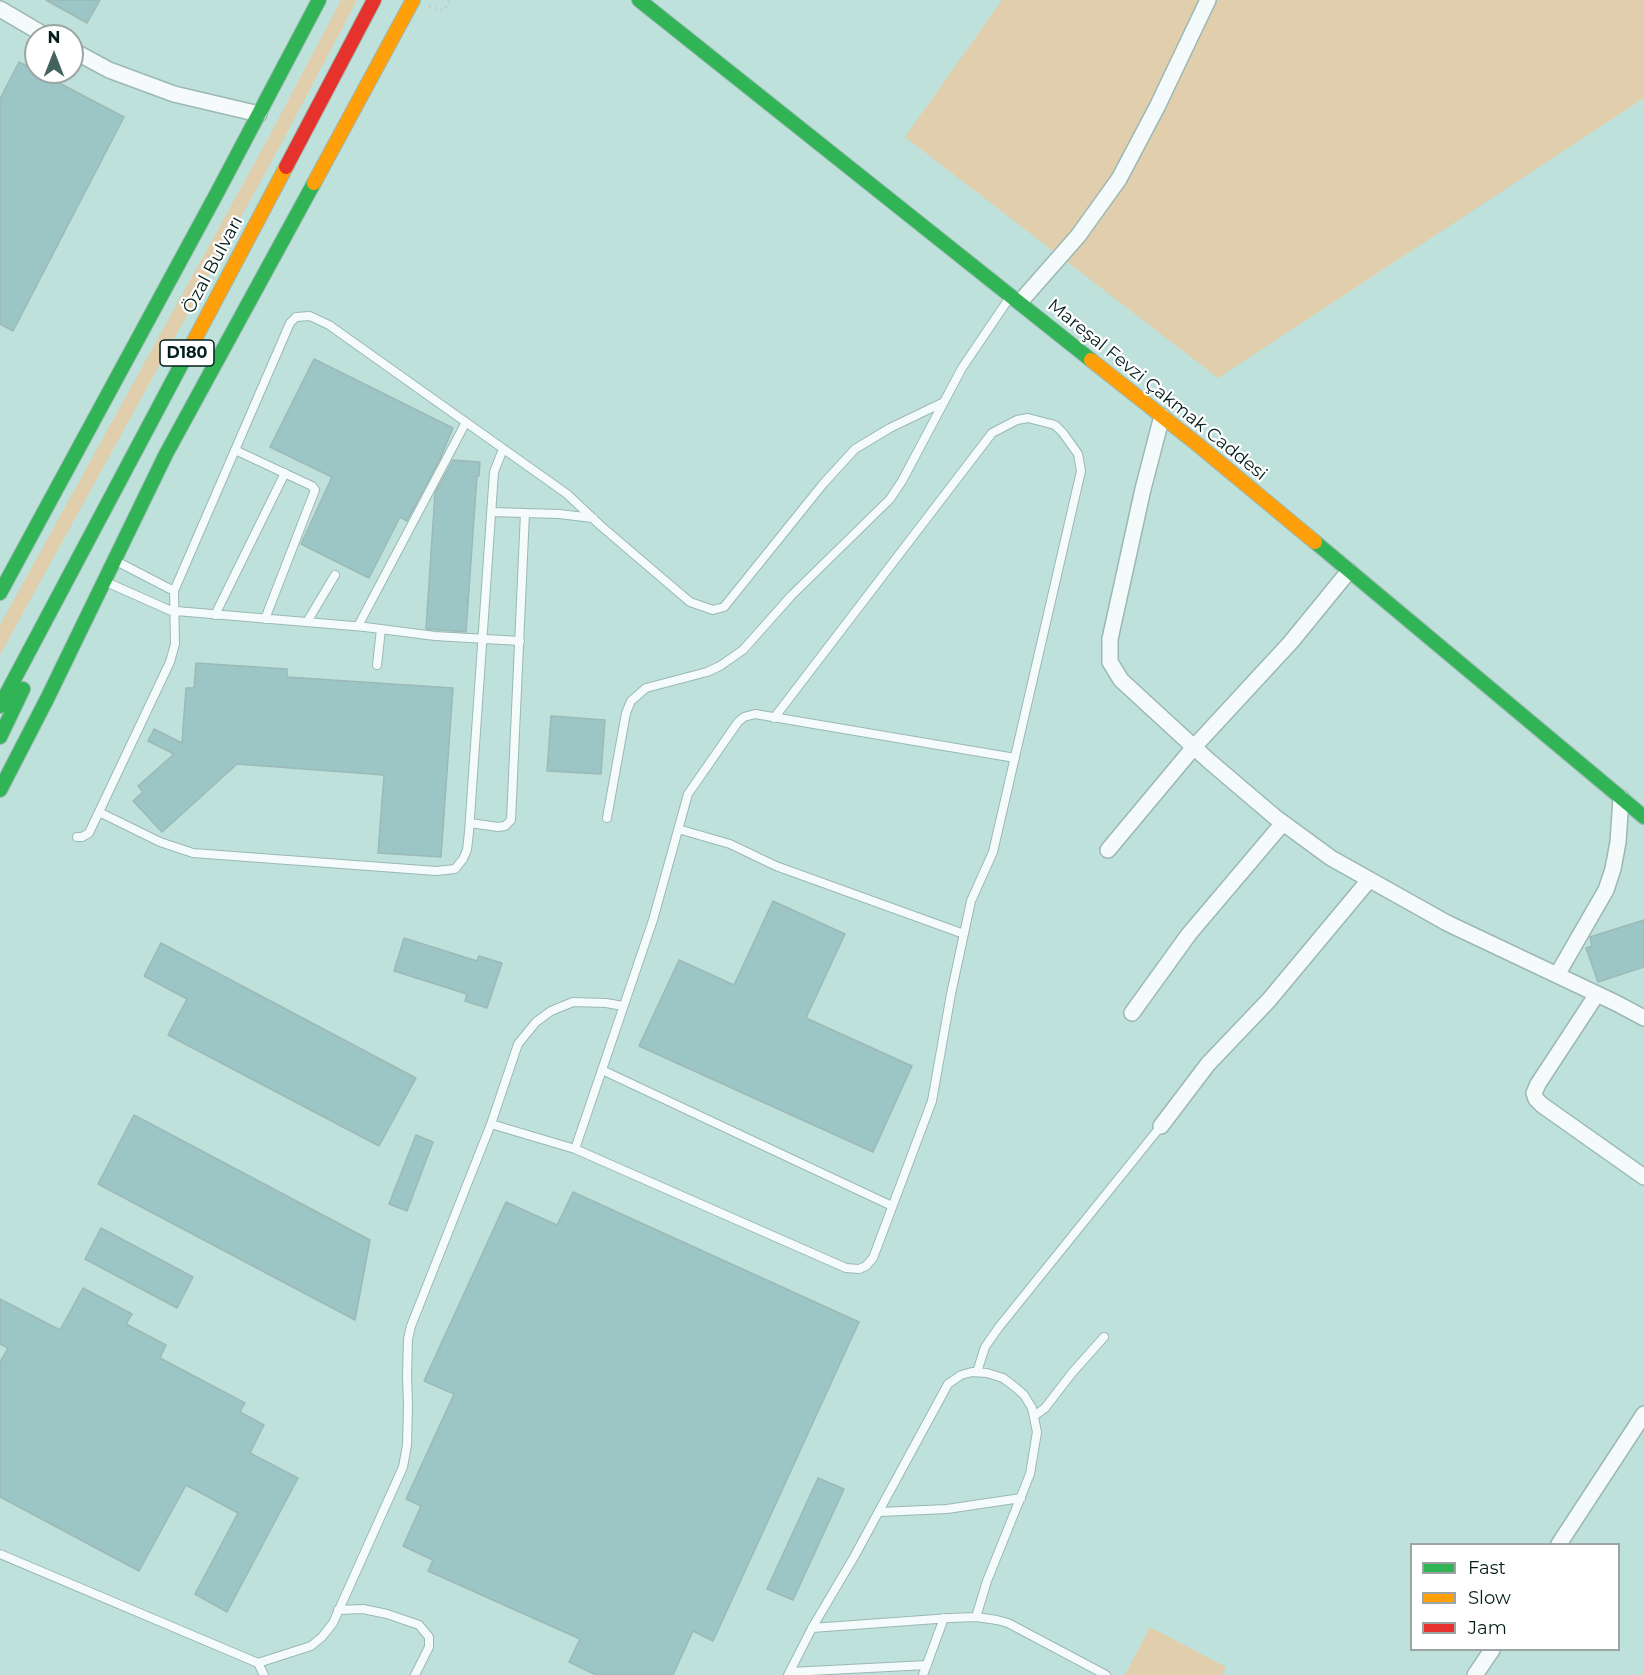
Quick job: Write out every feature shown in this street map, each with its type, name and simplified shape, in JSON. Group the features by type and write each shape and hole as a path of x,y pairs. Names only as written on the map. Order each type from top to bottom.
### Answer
{"main road":[{"name":"Özal Bulvarı","path":"0,592 319,0"},
{"name":"Özal Bulvarı","path":"0,706 374,0"},
{"name":"Mareşal Fevzi Çakmak Caddesi","path":"639,0 1162,416 1644,817"},
{"path":"0,790 192,403 231,337 412,1"},
{"name":"D180","path":"0,737 33,668 42,628"}],"street":[{"path":"1016,299 1078,236 1119,179 1157,107 1208,0"},
{"path":"0,9 26,24"},
{"path":"84,56 109,70 174,94 259,114"},
{"path":"1162,416 1134,525 1110,639 1110,662 1120,680 1282,823 1331,858 1446,923 1644,1018"},
{"path":"1108,850 1194,747 1291,642 1349,571"},
{"path":"1557,975 1606,890 1618,842 1621,798"},
{"path":"1132,1012 1189,934 1282,823"},
{"path":"1161,1126 1208,1064 1269,1000 1369,880"},
{"path":"1597,994 1534,1093 1542,1105 1644,1177"},
{"path":"1560,1543 1644,1414"},
{"path":"1475,1675 1491,1651"}],"lane":[{"path":"607,818 626,713 631,701 646,688 707,672 743,650 791,596 890,499 902,481 962,368 1016,299"},
{"path":"77,837 82,837 89,832 171,662 175,645 174,591 290,323 296,317 310,316 329,325 567,494 690,602 713,610 724,607 823,483 855,449 890,428 944,402"},
{"path":"491,1124 575,1149 846,1268 859,1269 866,1266 873,1258 932,1101 971,901 993,852 1081,471 1078,453 1055,425 1037,419 1017,420 992,433 774,718"},
{"path":"358,626 466,422"},
{"path":"99,812 160,842 193,853 436,871 455,869 467,850 494,472 503,449"},
{"path":"235,450 312,486 315,494 265,619"},
{"path":"215,615 285,473"},
{"path":"491,512 559,514 593,518"},
{"path":"470,823 498,827 506,826 511,820 525,513"},
{"path":"114,560 174,591"},
{"path":"307,622 335,575"},
{"path":"104,581 176,612 520,641"},
{"path":"376,665 381,629"},
{"path":"575,1149 653,920 688,794 738,722 744,717 755,714 1015,758"},
{"path":"678,829 730,844 776,866 964,934"},
{"path":"258,1663 310,1646 322,1637 333,1623 403,1467 407,1445 408,1339 411,1326 491,1124 518,1044 536,1022 551,1011 573,1002 623,1006"},
{"path":"602,1070 892,1206"},
{"path":"977,1372 985,1347 999,1327 1161,1126"},
{"path":"1034,1416 1045,1408 1104,1336"},
{"path":"789,1673 948,1384 961,1376 977,1372 1003,1378 1024,1395 1034,1416 1037,1432 1030,1474 987,1581 976,1617"},
{"path":"879,1512 947,1509 1021,1498"},
{"path":"0,1554 258,1663 264,1675"},
{"path":"338,1610 363,1609 419,1625 429,1636 429,1647 415,1675"},
{"path":"812,1628 976,1617 1008,1623 1106,1675"},
{"path":"923,1675 944,1618"},
{"path":"789,1673 927,1665"}],"path":[{"path":"412,1 444,10 450,0"}],"shaded area":[{"path":"341,0 357,0 280,146 0,655 0,625 270,135"},
{"path":"1002,0 1644,0 1644,98 1218,378 905,137"},
{"path":"1150,1627 1226,1667 1222,1675 1125,1675"}],"building":[{"path":"46,0 100,0 87,23"},
{"path":"19,62 24,65 24,84 61,84 124,117 13,331 0,324 0,99"},
{"path":"314,359 453,428 440,459 407,521 400,517 369,578 301,544 332,477 270,447"},
{"path":"453,460 480,462 479,476 477,476 466,632 426,629 435,493"},
{"path":"196,663 287,669 287,677 453,688 441,857 378,853 384,775 237,764 162,832 133,801 143,792 138,786 174,754 148,741 154,729 182,743 186,688 194,688"},
{"path":"551,716 605,720 601,774 547,771"},
{"path":"773,901 845,934 806,1018 912,1066 873,1152 639,1046 679,960 734,985"},
{"path":"1644,920 1644,967 1598,982 1586,948 1592,946 1590,937"},
{"path":"404,938 477,961 479,956 502,963 487,1008 465,1001 467,994 394,971"},
{"path":"161,943 416,1078 379,1146 168,1035 187,999 144,976"},
{"path":"134,1115 370,1240 355,1320 98,1184"},
{"path":"416,1135 433,1142 407,1211 389,1204"},
{"path":"573,1192 859,1322 713,1641 693,1631 673,1675 596,1675 569,1662 580,1639 428,1571 433,1560 403,1546 421,1506 406,1499 454,1394 424,1381 506,1202 557,1225"},
{"path":"101,1228 193,1277 177,1308 85,1259"},
{"path":"83,1288 132,1314 126,1324 166,1345 160,1358 245,1403 240,1412 264,1425 250,1453 298,1478 227,1612 195,1594 238,1513 186,1485 139,1571 0,1497 0,1362 8,1348 0,1344 0,1299 60,1330"},
{"path":"818,1478 844,1489 793,1600 767,1589"}],"traffic: fast":[{"path":"0,593 319,0"},
{"path":"639,0 1091,360"},
{"path":"0,790 47,699 166,454 314,183"},
{"path":"0,706 188,352"},
{"path":"1315,542 1644,817"},
{"path":"0,737 23,689"}],"traffic: slow":[{"path":"314,183 413,0"},
{"path":"188,352 286,167"},
{"path":"1091,360 1315,542"}],"traffic: jam":[{"path":"286,167 374,0"}]}
